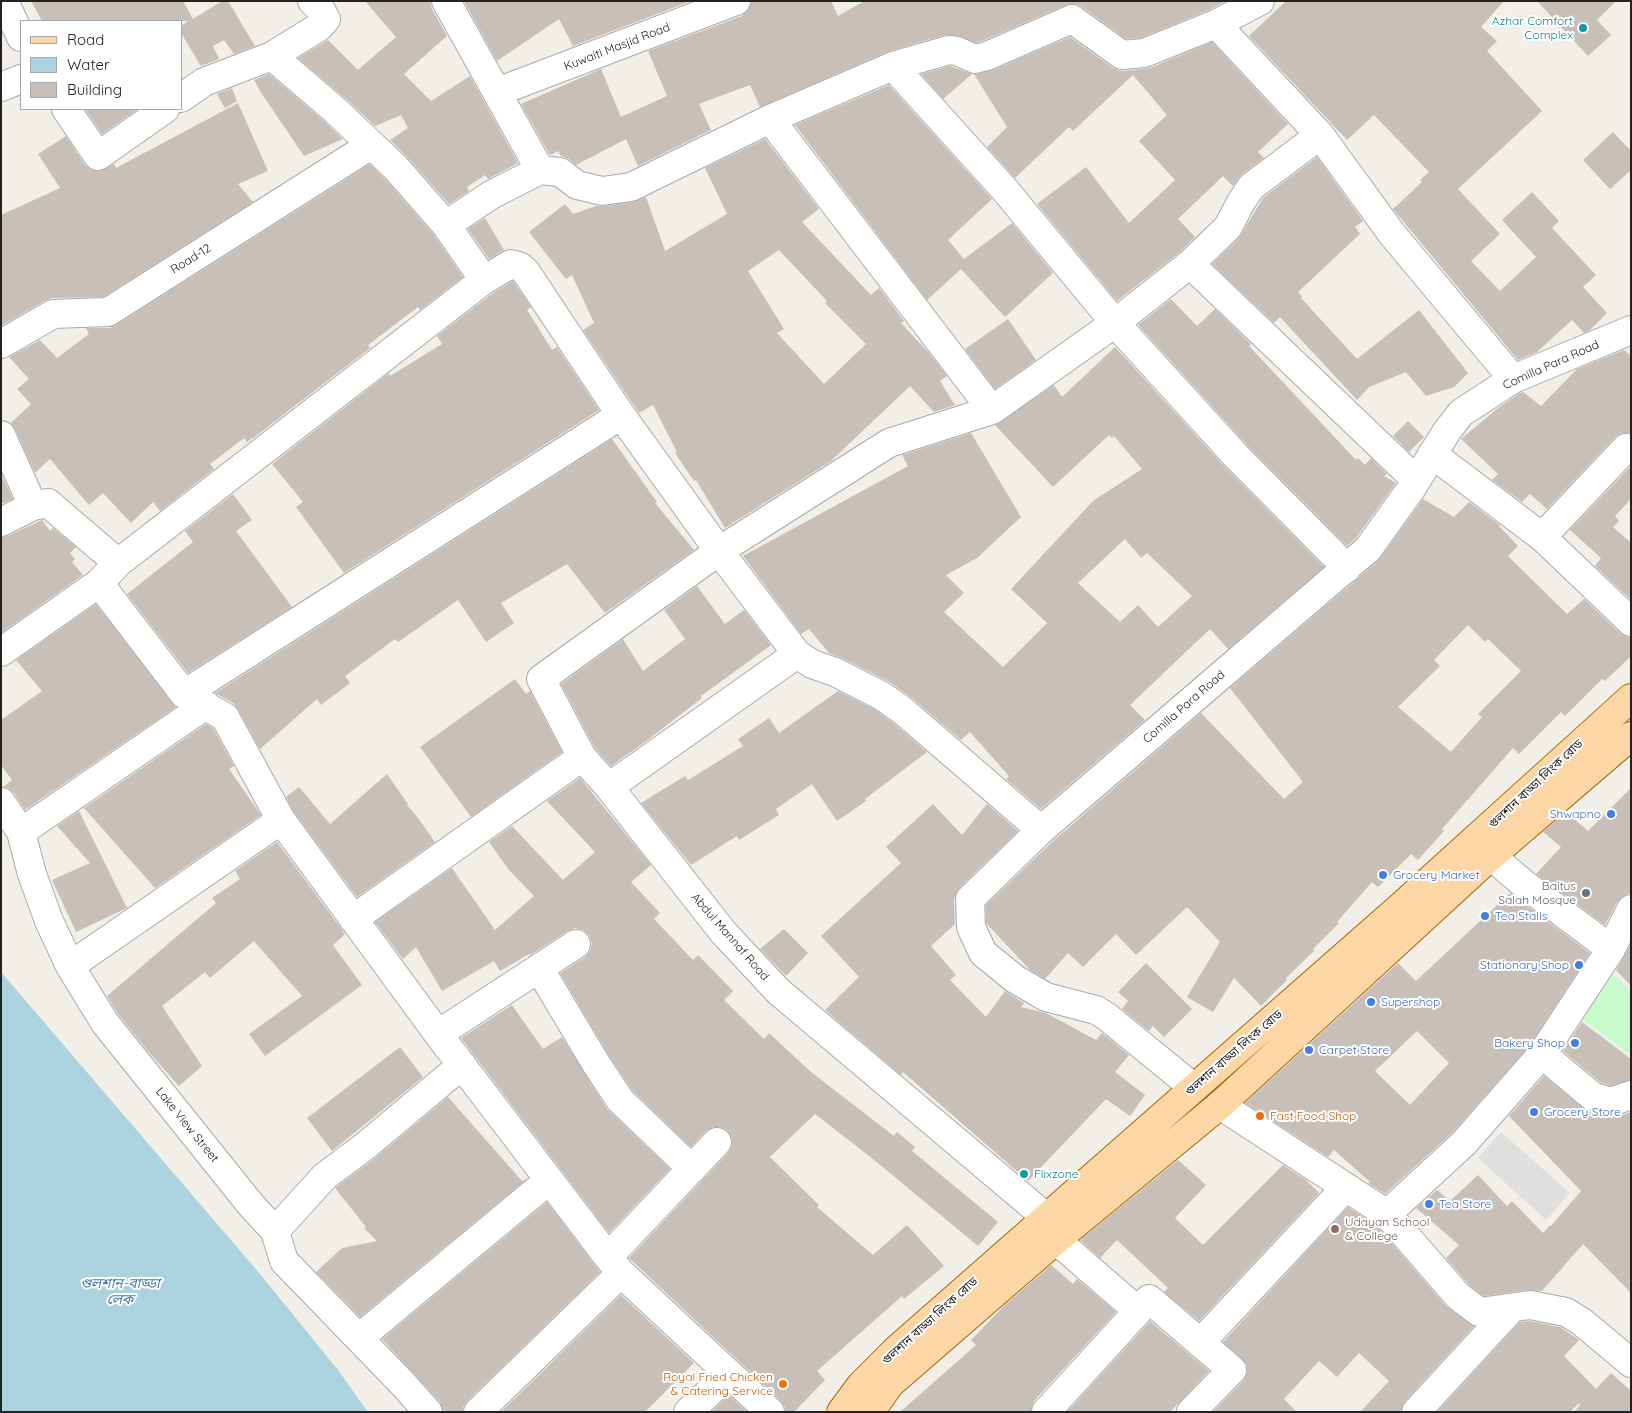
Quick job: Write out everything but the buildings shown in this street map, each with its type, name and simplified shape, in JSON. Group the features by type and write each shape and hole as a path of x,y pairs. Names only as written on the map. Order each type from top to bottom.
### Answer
{"main road":[{"name":"গুলশান বাড্ডা লিংক রোড","path":"870,1412 890,1384 1194,1088 1399,908 1631,698"},
{"name":"গুলশান বাড্ডা লিংক রোড","path":"841,1412 861,1385 896,1350 1051,1229 1220,1104 1492,856 1631,736"}],"street":[{"path":"4,1 20,35"},
{"path":"182,97 204,82 272,56 319,27 326,20 321,10 312,1"},
{"path":"446,1 540,170"},
{"name":"Kuwaiti Masjid Road","path":"497,92 736,1"},
{"path":"446,225 491,195 540,170 560,172 577,184 602,191 631,187 770,119 894,66 949,50 957,51 975,59 987,56 1070,10 1122,56 1144,53 1216,24 1260,1"},
{"path":"1216,24 1320,135 1392,234 1513,379"},
{"path":"272,56 335,110 396,168 446,225 484,280"},
{"path":"894,66 1005,190 1115,322 1237,457 1347,568"},
{"path":"1,87 20,79"},
{"path":"67,110 98,156 164,110"},
{"path":"770,119 992,410"},
{"path":"719,551 889,443 992,410 1115,322 1190,264 1228,227 1241,202 1252,188 1320,135"},
{"name":"Road-12","path":"1,344 53,314 108,312 372,145"},
{"path":"1,652 99,584 118,563 484,280 511,264 519,266 526,272 621,415 719,551 797,654 812,664 835,672 882,696 902,710 1041,830"},
{"path":"1190,264 1415,479"},
{"name":"Comilla Para Road","path":"1194,1088 1106,1016 1096,1010 1046,997 1015,979 984,953 972,928 970,899 1041,830 1368,549 1411,489 1415,479 1461,413 1513,379 1631,330"},
{"path":"21,832 195,700 621,415"},
{"path":"1,435 33,506"},
{"path":"1542,537 1626,448"},
{"path":"1432,454 1542,537 1631,622"},
{"path":"1,522 33,506 48,503 118,563"},
{"name":"Abdul Mannaf Road","path":"719,551 541,679 582,757 608,787 722,932 778,992 1051,1229 1138,1311"},
{"path":"99,584 195,700 225,717 280,820 438,1034 614,1265 770,1412"},
{"path":"608,787 797,654"},
{"path":"353,919 582,757"},
{"name":"Lake View Street","path":"1,802 21,832 32,874 49,921 70,966 105,1023 251,1205 275,1231 284,1261 428,1412"},
{"path":"70,966 280,820"},
{"path":"1492,856 1524,884 1611,949"},
{"path":"1387,1214 1464,1143 1542,1054 1611,949 1631,909"},
{"path":"438,1034 576,944"},
{"path":"539,968 620,1100 692,1169"},
{"path":"1542,1054 1592,1096 1612,1102 1631,1095"},
{"path":"275,1231 326,1176 364,1147 462,1065"},
{"path":"1220,1104 1387,1214 1458,1296 1479,1312 1530,1305 1566,1312 1582,1322 1631,1363"},
{"path":"478,1412 614,1265 692,1169 717,1142"},
{"path":"359,1338 548,1180"},
{"path":"1200,1343 1346,1187"},
{"path":"1046,1412 1149,1299 1232,1370 1191,1412"},
{"path":"1416,1412 1511,1309"},
{"path":"688,1412 728,1374"}],"shaded area":[{"path":"1501,1132 1570,1193 1546,1220 1478,1158"}],"green space":[{"path":"1610,971 1631,991 1631,1052 1629,1054 1580,1017"}],"water":[{"name":"গুলশান-বাড্ডা লেক","path":"1,972 260,1274 338,1370 368,1412 1,1412"}],"place":[{"name":"Azhar Comfort Complex","path":"1583,28"},
{"name":"Shwapno","path":"1611,814"},
{"name":"Grocery Market","path":"1383,875"},
{"name":"Baitus Salah Mosque","path":"1586,893"},
{"name":"Tea Stalls","path":"1485,916"},
{"name":"Stationary Shop","path":"1579,965"},
{"name":"Supershop","path":"1371,1002"},
{"name":"Bakery Shop","path":"1575,1043"},
{"name":"Carpet Store","path":"1309,1050"},
{"name":"Grocery Store","path":"1534,1112"},
{"name":"Fast Food Shop","path":"1260,1116"},
{"name":"Flixzone","path":"1024,1174"},
{"name":"Tea Store","path":"1429,1204"},
{"name":"Udayan School & College","path":"1335,1229"},
{"name":"Royal Fried Chicken & Catering Service","path":"783,1384"}]}
